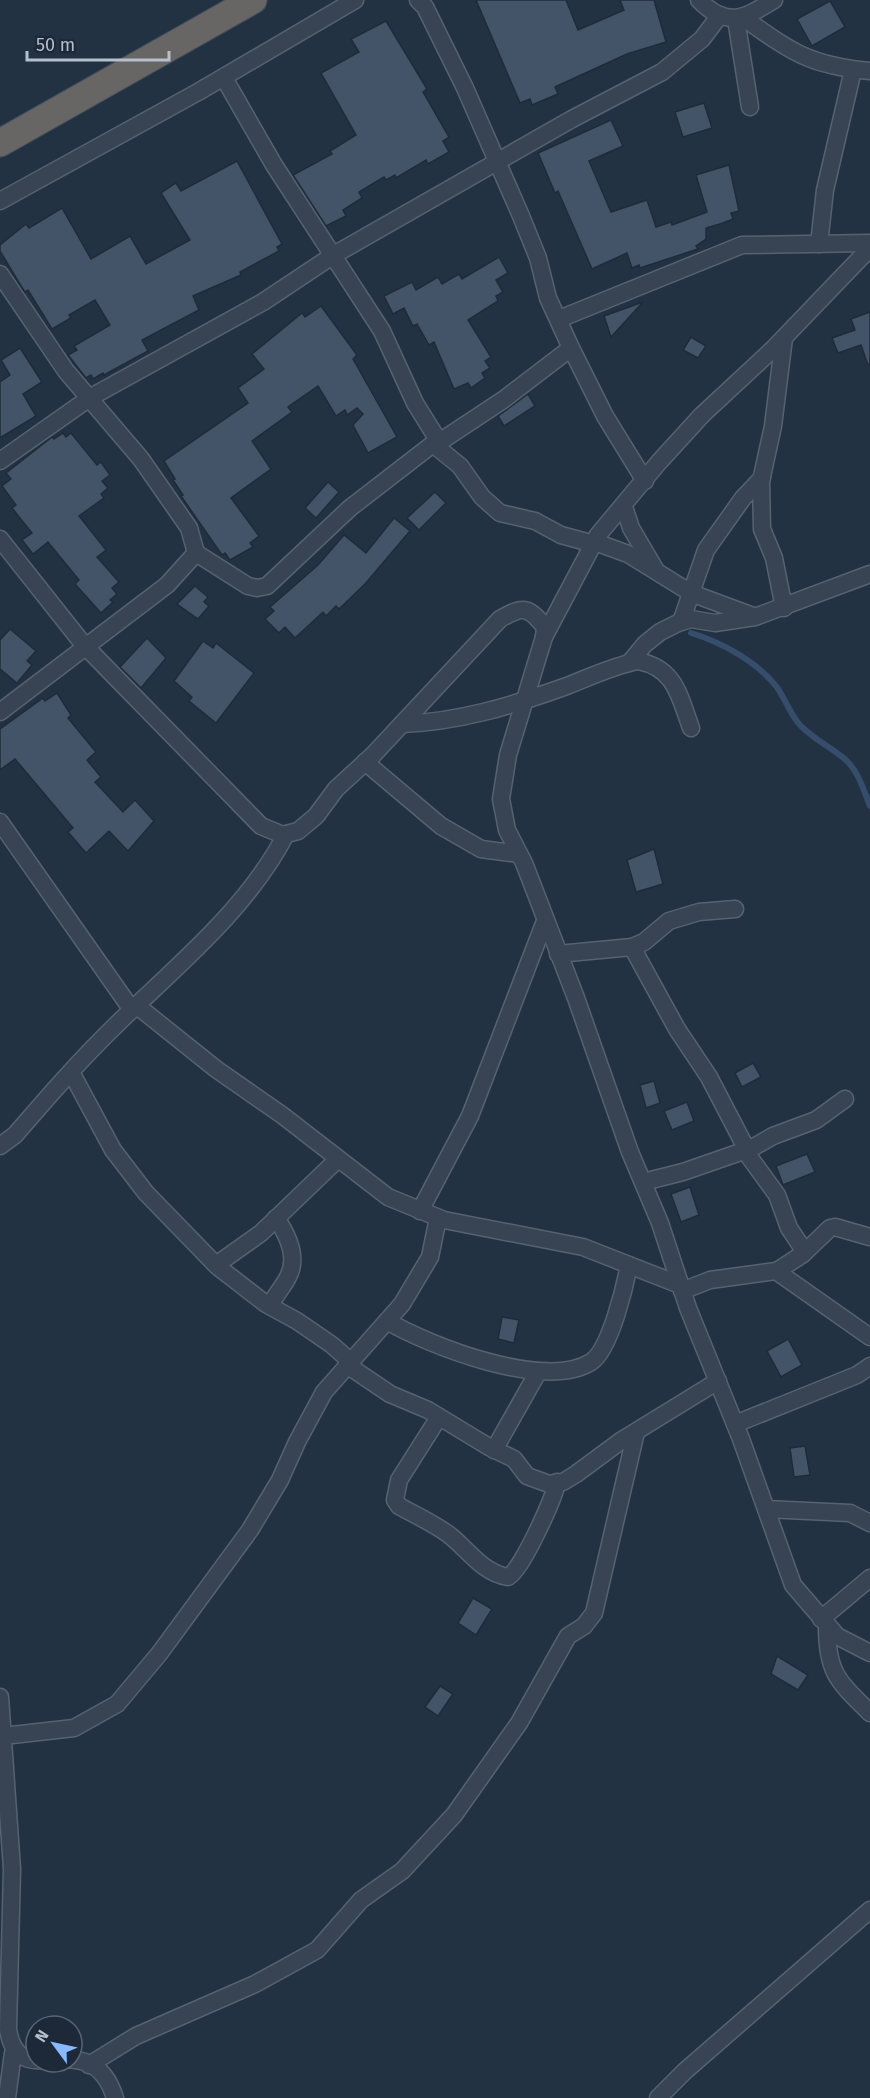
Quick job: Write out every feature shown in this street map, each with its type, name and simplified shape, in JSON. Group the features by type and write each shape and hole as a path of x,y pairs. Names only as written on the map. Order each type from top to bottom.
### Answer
{"highway":[{"path":"0,143 253,0"}],"street":[{"path":"0,201 224,78 355,0"},
{"path":"418,0 425,7 465,87 538,258 548,298 571,348 605,416 645,481"},
{"path":"699,0 708,9 733,18 816,63 870,71"},
{"path":"0,461 91,397 263,302 332,256 572,119 662,72 702,39 733,18 774,0"},
{"path":"733,18 750,107"},
{"path":"819,244 825,190 853,70"},
{"path":"224,78 249,125 382,331 435,442 460,466 482,497 500,513 535,521 561,535 628,554 691,593 755,617"},
{"path":"559,320 742,245 870,243"},
{"path":"870,248 784,338 702,415 594,543 544,637 508,755 501,799 507,830 519,854 558,954 681,1288 735,1424 793,1585 837,1636 870,1653"},
{"path":"0,274 66,371 91,397 114,430 141,459 189,528 196,553 248,586 257,588 267,586 350,508 435,442 444,439 503,400 571,348"},
{"path":"784,338 773,426 762,478 762,529 774,558 784,608"},
{"path":"681,622 706,550 743,498 762,478"},
{"path":"624,507 631,528 655,570"},
{"path":"0,539 84,645 261,826 283,835 298,831 316,816 336,789 402,724 500,619 515,610 526,609 534,613 544,627 544,637"},
{"path":"0,712 84,645 167,585 196,553"},
{"path":"630,662 645,644 660,632 681,622 692,619 715,623 755,617 870,574"},
{"path":"402,724 431,723 523,702 630,662 655,664 671,677 691,728"},
{"path":"365,762 398,787 441,826 482,849 519,854"},
{"path":"0,822 134,1007 388,1197 438,1218 583,1247 681,1288 710,1280 777,1271 805,1252 823,1233 835,1227 870,1238"},
{"path":"0,1146 15,1135 71,1072 236,906 273,859 286,834"},
{"path":"558,954 632,947 644,942 669,921 699,912 735,909"},
{"path":"420,1211 470,1116 545,921"},
{"path":"632,947 678,1029 709,1077 746,1150 777,1195 789,1228 805,1252"},
{"path":"71,1072 113,1150 146,1192 216,1265 270,1306 297,1321 390,1394 409,1400 494,1450 514,1459 527,1476 549,1484 576,1474 636,1432 718,1381"},
{"path":"643,1182 746,1150 816,1120 845,1099"},
{"path":"216,1265 261,1233 337,1160"},
{"path":"270,1306 289,1276 291,1259 290,1241 276,1218"},
{"path":"3,1736 74,1728 117,1704 159,1654 250,1530 280,1480 324,1392 402,1304 430,1257 438,1218"},
{"path":"387,1321 406,1332 457,1351 538,1372 561,1371 592,1361 605,1342 616,1316 629,1265"},
{"path":"777,1271 870,1337"},
{"path":"735,1424 857,1375 870,1366"},
{"path":"494,1450 538,1372"},
{"path":"439,1417 399,1480 395,1500 399,1506 449,1535 474,1560 495,1573 508,1577 517,1570 548,1513 556,1494 557,1482"},
{"path":"89,2065 136,2036 255,1984 316,1950 361,1900 402,1871 454,1815 519,1723 568,1636 584,1626 594,1613 636,1432"},
{"path":"766,1509 850,1513 870,1523"},
{"path":"824,1623 870,1578"},
{"path":"824,1623 832,1671 870,1713"},
{"path":"0,1696 12,1869 8,2029 13,2053 7,2098"},
{"path":"658,2098 870,1910"},
{"path":"13,2053 16,2058 28,2065 89,2065 105,2074 115,2098"}],"building":[{"path":"476,0 566,0 578,30 624,10 620,0 654,0 666,42 627,54 555,87 558,94 532,105 530,99 520,103"},
{"path":"830,1 845,27 812,46 797,19"},
{"path":"386,21 427,89 423,92 449,137 443,141 449,152 428,164 426,160 396,178 395,175 386,180 384,177 359,192 362,198 343,210 346,216 326,226 293,175 332,154 330,151 356,135 321,73 359,52 351,39"},
{"path":"704,103 712,128 683,137 675,112"},
{"path":"611,120 623,146 589,161 611,212 647,200 656,227 671,222 672,225 707,212 696,175 729,165 739,211 731,213 733,219 706,228 706,239 696,246 698,249 640,268 639,265 632,268 627,253 592,269 558,191 555,193 538,153"},
{"path":"237,161 282,244 277,247 279,251 240,272 241,275 193,296 199,310 142,340 148,351 104,375 103,373 93,379 91,375 86,378 68,355 77,350 74,346 110,325 95,300 69,315 71,318 52,329 28,290 25,292 21,286 0,251 0,245 26,224 29,228 62,208 91,259 130,236 146,264 190,240 161,193 176,183 181,191"},
{"path":"499,257 508,273 496,280 503,292 496,296 498,301 468,320 491,357 485,361 490,368 482,373 485,378 471,388 468,383 454,389 434,342 429,345 417,324 413,326 404,308 393,314 384,296 412,282 416,290 438,277 442,284 459,274 462,279"},
{"path":"643,302 611,337 604,316"},
{"path":"321,306 357,355 353,359 397,437 368,453 353,425 363,414 357,408 347,415 345,410 336,416 318,386 288,407 292,412 252,441 271,469 231,498 259,536 250,543 253,547 230,560 225,553 222,555 181,496 183,495 164,461 248,403 238,388 264,369 252,354 302,313 305,317"},
{"path":"870,312 870,364 868,365 861,345 838,353 832,338 855,330 851,319"},
{"path":"691,337 706,346 698,358 683,350"},
{"path":"20,348 42,382 23,394 36,416 0,438 0,382 10,375 1,360"},
{"path":"528,394 535,406 504,426 498,416"},
{"path":"63,433 66,437 71,433 97,465 101,462 110,475 102,481 108,488 101,494 104,498 79,516 106,550 97,557 119,582 112,588 117,594 110,600 113,602 101,613 75,584 79,580 48,542 33,554 22,540 32,533 12,508 16,505 2,486 11,479 6,473 52,437 54,439"},
{"path":"328,482 339,492 316,518 305,508"},
{"path":"435,492 446,503 419,530 407,518"},
{"path":"394,518 410,531 365,584 339,609 336,606 326,616 323,612 295,638 285,627 279,633 265,619 274,611 270,607 318,565 344,535 366,553"},
{"path":"195,586 208,597 204,602 209,606 198,619 177,604"},
{"path":"10,629 36,651 27,661 32,665 17,683 0,669 0,640"},
{"path":"147,638 166,658 141,688 120,667"},
{"path":"203,641 213,648 216,643 254,673 216,723 189,701 192,697 174,681"},
{"path":"57,693 71,715 68,718 96,752 87,760 101,777 95,782 123,812 135,800 154,821 128,851 109,831 86,853 68,832 73,828 15,759 0,770 0,729 43,698 45,701"},
{"path":"654,849 663,884 636,892 627,860"},
{"path":"753,1063 761,1077 742,1087 735,1073"},
{"path":"654,1081 660,1103 646,1108 640,1085"},
{"path":"687,1102 694,1121 672,1130 664,1111"},
{"path":"807,1154 815,1172 783,1185 776,1166"},
{"path":"690,1187 699,1215 681,1222 671,1194"},
{"path":"502,1317 519,1320 514,1343 498,1339"},
{"path":"788,1339 802,1365 781,1377 767,1351"},
{"path":"805,1446 810,1475 794,1477 790,1448"},
{"path":"473,1598 492,1609 476,1635 458,1623"},
{"path":"777,1656 808,1675 798,1690 771,1674"},
{"path":"440,1686 453,1694 438,1716 425,1707"}],"waterway":[{"path":"691,633 714,642 759,668 776,686 800,725 847,761 861,782 870,806"}]}
